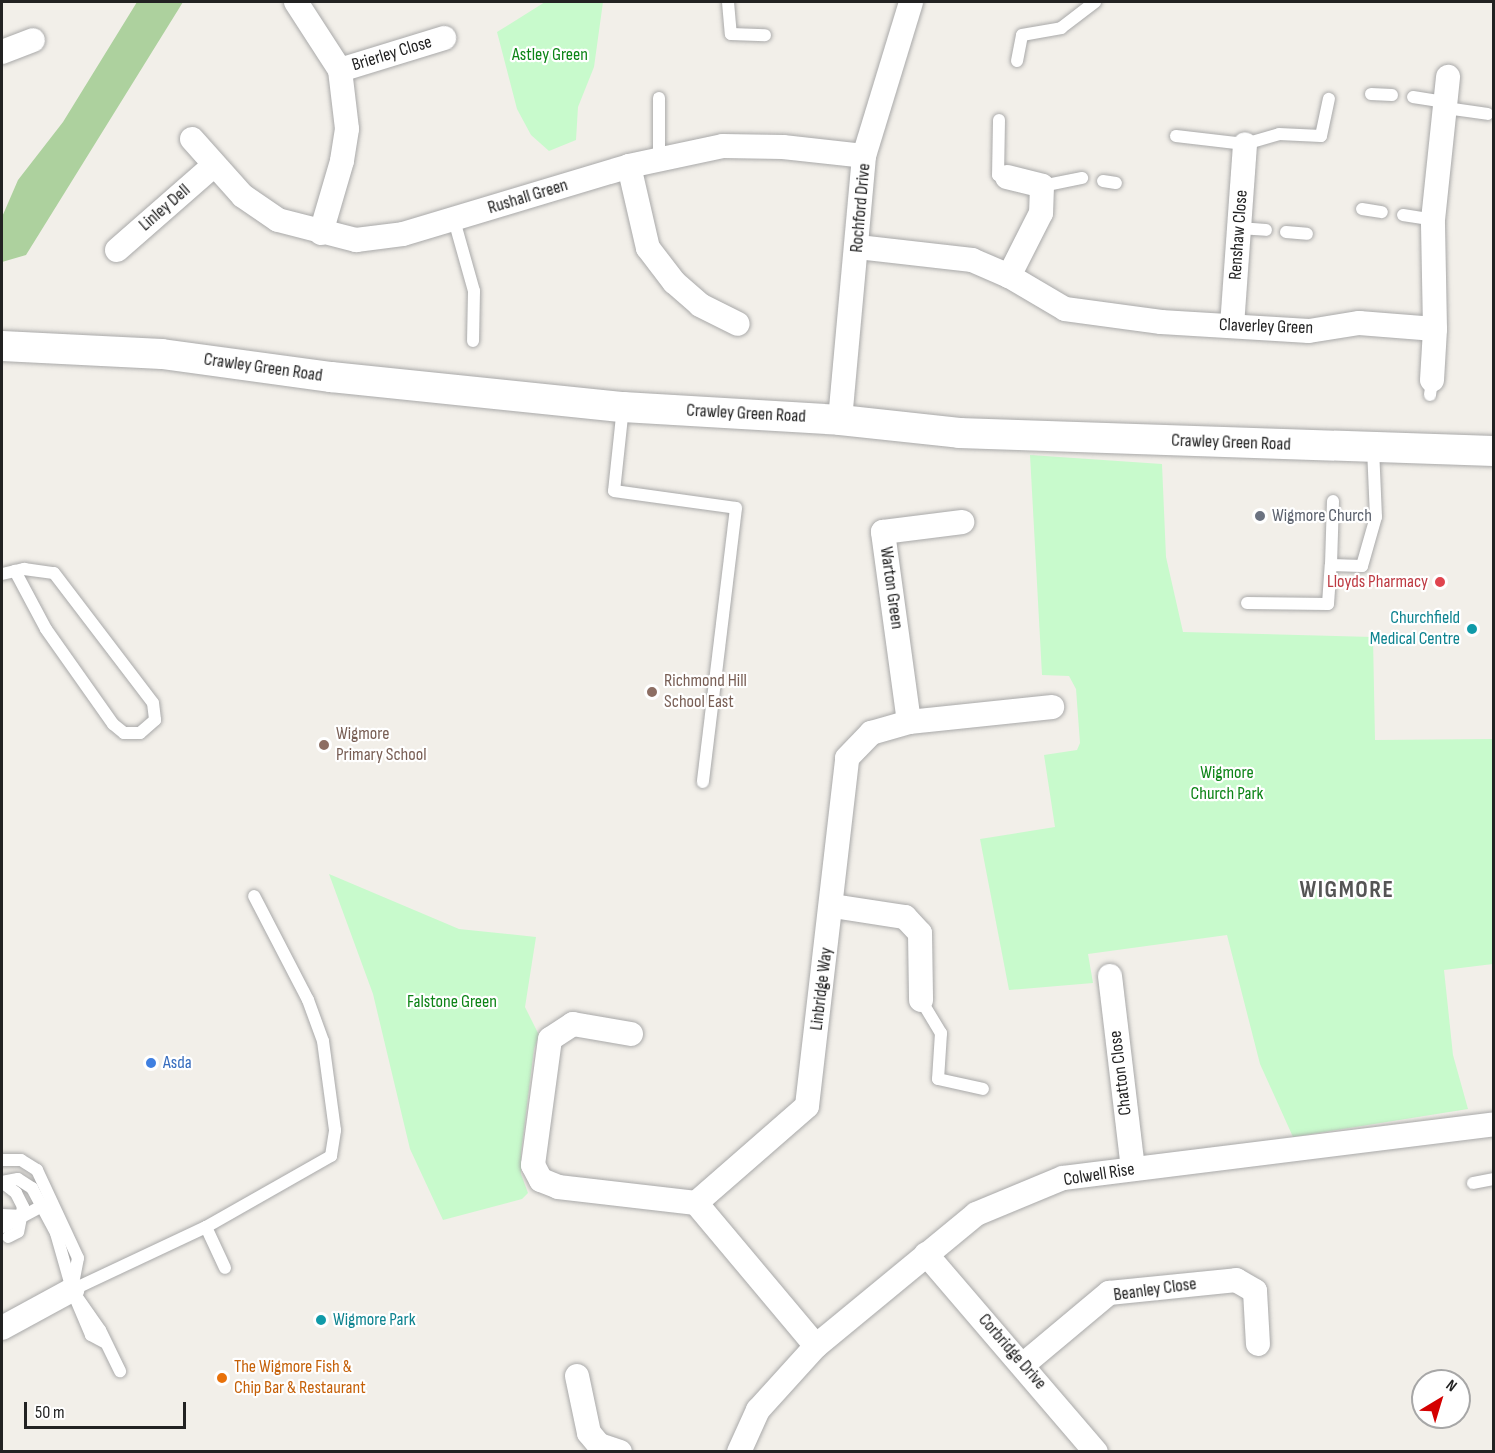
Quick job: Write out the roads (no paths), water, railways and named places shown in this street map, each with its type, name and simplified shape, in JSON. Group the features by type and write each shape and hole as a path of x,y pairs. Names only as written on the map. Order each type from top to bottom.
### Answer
{"street":[{"name":"Brierley Close","path":"296,2 340,70 347,129 342,161 321,233"},
{"name":"Rochford Drive","path":"840,420 858,247 864,156 911,2"},
{"name":"Brierley Close","path":"340,70 444,38"},
{"path":"2,52 33,40"},
{"path":"1431,388 1435,328 1433,219 1448,77"},
{"name":"Rushall Green","path":"192,139 213,166 243,196 278,220 321,233 356,240 404,234 629,166 723,146 783,147 864,156"},
{"name":"Renshaw Close","path":"1232,326 1245,144"},
{"name":"Linley Dell","path":"117,250 213,166"},
{"path":"629,166 648,248 674,282 700,305 738,324"},
{"path":"1007,177 1042,186 1041,213 1009,276"},
{"name":"Claverley Green","path":"858,247 972,260 1009,276 1065,309 1161,322 1309,331 1359,323 1435,328"},
{"name":"Crawley Green Road","path":"2,346 162,354 331,377 623,407 840,420 959,433 1494,452"},
{"name":"Warton Green","path":"909,722 883,532 962,522"},
{"name":"Linbridge Way","path":"696,1203 807,1106 833,906 847,758 871,733 909,722 1052,707"},
{"path":"833,906 905,917 920,933 921,1000"},
{"name":"Chatton Close","path":"1110,976 1133,1169"},
{"path":"631,1034 573,1024 550,1039 533,1165 541,1180 558,1186 696,1203 816,1346"},
{"name":"Colwell Rise","path":"739,1452 758,1410 816,1346 976,1214 1063,1178 1493,1129"},
{"name":"Corbridge Drive","path":"926,1254 1024,1364 1096,1452"},
{"name":"Beanley Close","path":"1024,1364 1109,1293 1236,1280 1255,1291 1258,1344"},
{"path":"2,1328 72,1290"},
{"path":"577,1376 586,1442 620,1452"}],"lane":[{"path":"728,2 731,34 765,35"},
{"path":"1017,60 1022,35 1061,28 1095,2"},
{"path":"1371,94 1392,95"},
{"path":"1413,97 1488,114"},
{"path":"659,98 659,158"},
{"path":"1176,136 1245,144 1279,134 1321,136 1329,99"},
{"path":"999,120 998,175 1007,177"},
{"path":"1042,186 1082,178"},
{"path":"1362,209 1382,212"},
{"path":"1403,215 1433,219"},
{"path":"454,220 474,291 473,341"},
{"path":"1239,228 1266,230"},
{"path":"1286,232 1307,234"},
{"path":"623,407 614,491 736,508 703,782"},
{"path":"1331,565 1362,566 1376,517 1373,449"},
{"path":"1247,603 1328,604 1333,501"},
{"path":"2,574 15,571 54,573 81,605 153,703 155,720 140,733 124,733 113,724 46,629 15,571"},
{"path":"72,1290 206,1227 308,1172 331,1156 335,1147 323,1041 308,1000 254,896"},
{"path":"921,1000 941,1033 938,1079 982,1089"},
{"path":"2,1160 21,1160 37,1170 78,1258 72,1290"},
{"path":"2,1182 18,1179 24,1182 42,1206 56,1233 72,1290 91,1335 104,1342 120,1371"},
{"path":"1473,1183 1494,1179"},
{"path":"2,1182 16,1193 23,1206 23,1216"},
{"path":"4,1226 42,1206"},
{"path":"206,1227 225,1268"}],"place":[{"name":"Wigmore Church","path":"1260,516"},
{"name":"Lloyds Pharmacy","path":"1440,582"},
{"name":"Churchfield Medical Centre","path":"1472,629"},
{"name":"Richmond Hill School East","path":"652,692"},
{"name":"Wigmore Primary School","path":"324,745"},
{"name":"Asda","path":"151,1063"},
{"name":"Wigmore Park","path":"321,1320"},
{"name":"The Wigmore Fish & Chip Bar & Restaurant","path":"222,1378"}],"district":[{"name":"WIGMORE","path":"1347,890"}],"park label":[{"name":"Astley Green","path":"550,55"},
{"name":"Wigmore Church Park","path":"1227,784"},
{"name":"Falstone Green","path":"452,1002"}]}
